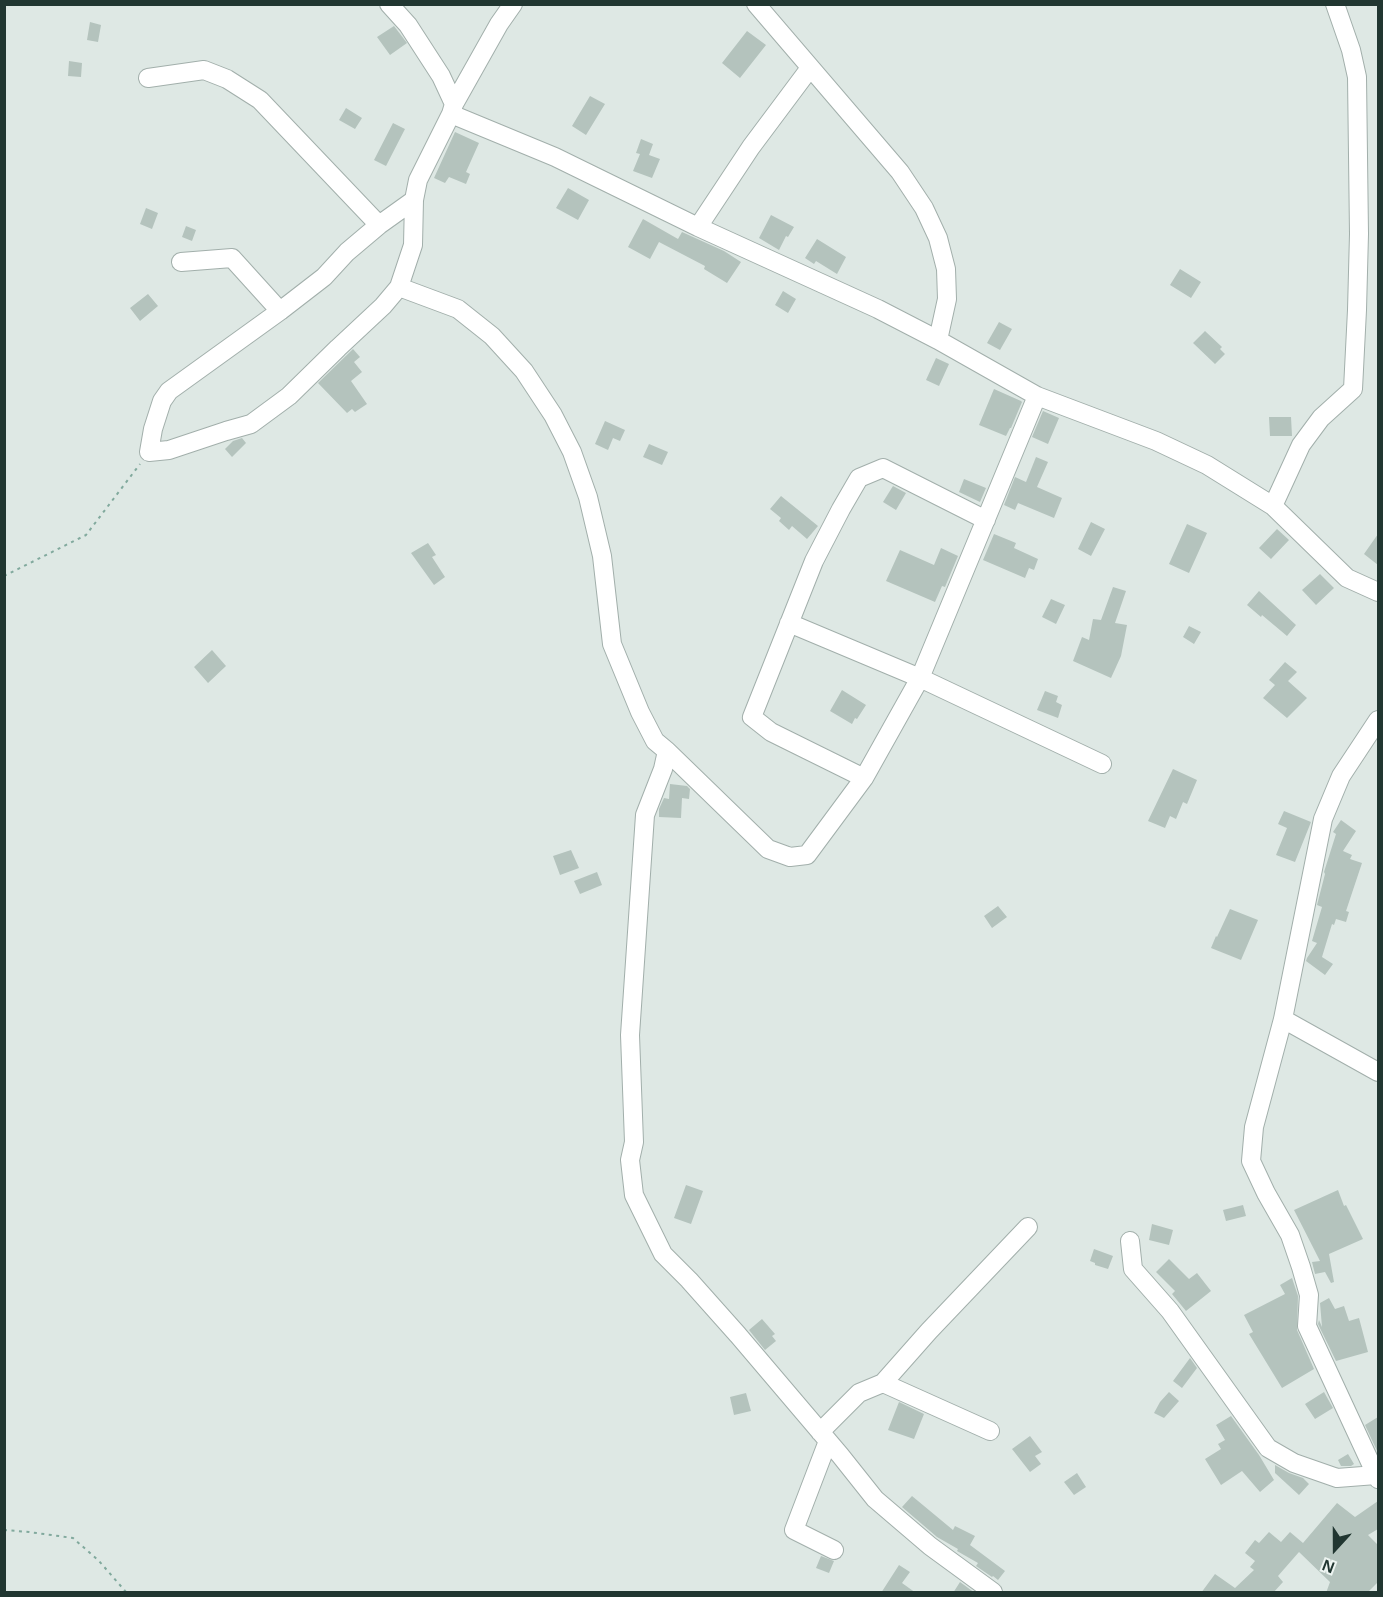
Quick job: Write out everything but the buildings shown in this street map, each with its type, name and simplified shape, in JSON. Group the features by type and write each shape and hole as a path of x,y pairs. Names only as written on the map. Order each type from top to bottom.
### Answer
{"street":[{"path":"388,4 408,25 441,76 453,109 698,227 879,309 1037,396 1156,441 1207,465 1273,506 1347,578 1378,592"},
{"path":"414,200 347,252 324,277 169,391 162,401 153,429 149,452 169,450 252,424 289,396 383,306 399,287 413,244 414,200 418,180 453,109 499,24 513,4"},
{"path":"756,4 900,172 924,208 938,238 946,269 947,299 938,340"},
{"path":"1273,506 1301,445 1321,418 1353,389 1359,234 1357,77 1351,50 1335,4"},
{"path":"698,227 751,147 810,68"},
{"path":"148,78 204,70 228,79 260,100 379,225"},
{"path":"181,262 232,258 280,311"},
{"path":"399,287 458,309 492,336 524,371 553,415 572,452 588,497 602,556 612,644 640,712 655,741 768,849 790,857 807,855 864,778 920,678 1037,396"},
{"path":"864,778 771,732 752,717 814,561 859,478 883,468 986,520"},
{"path":"789,622 920,678 1102,764"},
{"path":"1130,1240 1133,1269 1170,1311 1268,1448 1294,1462 1337,1478 1377,1477 1307,1326 1309,1295 1290,1235 1251,1161 1254,1127 1283,1019 1323,819 1341,776 1378,720"},
{"path":"667,752 663,769 645,815 630,1035 634,1142 630,1160 634,1195 663,1254 696,1288 875,1499 930,1546 993,1593"},
{"path":"1283,1019 1378,1072"},
{"path":"834,1550 794,1530 824,1437 859,1394 883,1383 1028,1227"},
{"path":"883,1383 990,1431"}],"path":[{"path":"4,576 86,535 149,452"},
{"path":"4,1530 73,1538 99,1561 126,1593"}]}
